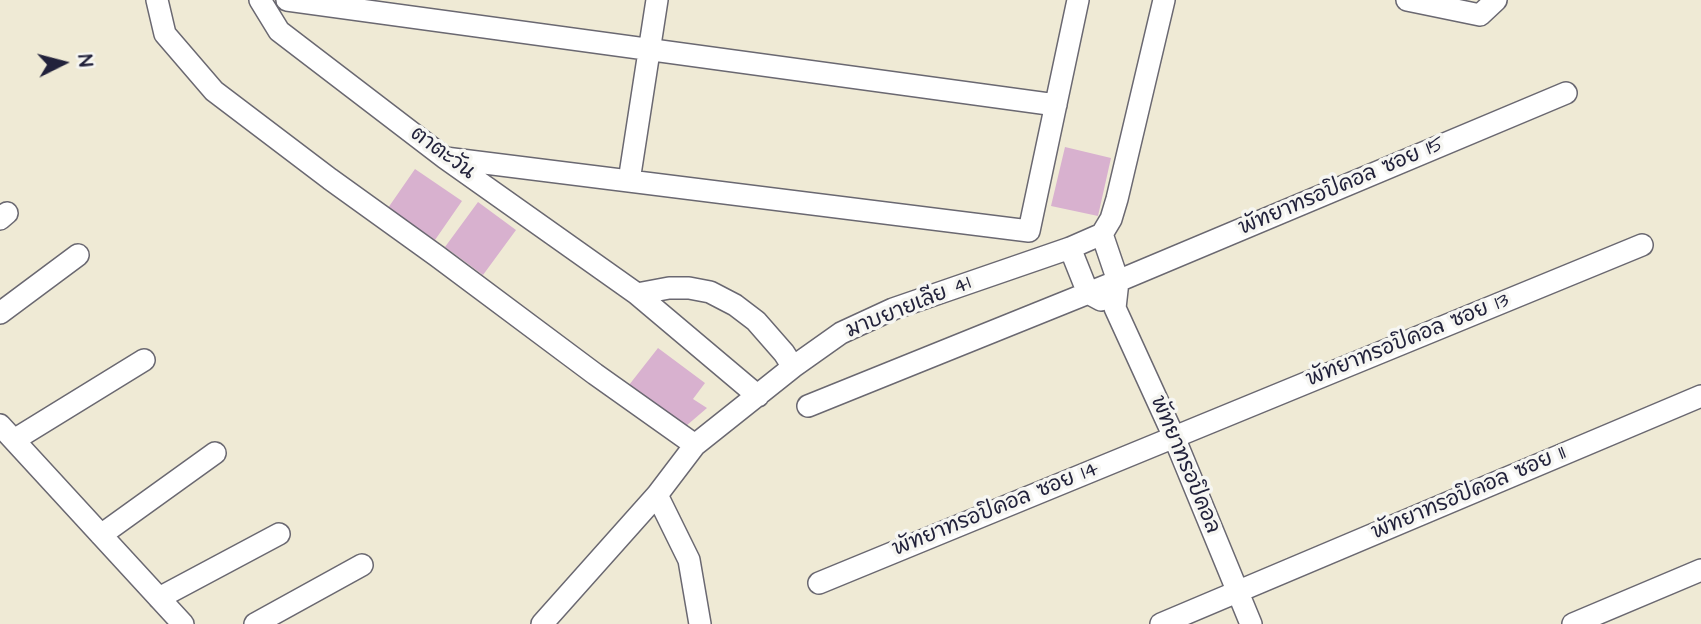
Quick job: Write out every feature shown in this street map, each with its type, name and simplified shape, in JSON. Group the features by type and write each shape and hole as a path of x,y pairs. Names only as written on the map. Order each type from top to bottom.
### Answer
{"street":[{"path":"157,0 165,34 214,91 330,179 695,445"},
{"name":"ตาตะวัน","path":"260,0 279,31 445,158 637,294 758,396"},
{"path":"286,0 1056,105"},
{"path":"629,181 657,0"},
{"path":"445,158 1029,231 1078,0"},
{"path":"1070,248 1088,293 1115,308 1118,281 1102,234 1111,219 1117,199 1164,0"},
{"path":"1407,0 1480,15 1496,0"},
{"name":"พัทยาทรอปิคอล ซอย 15","path":"808,406 1118,281 1566,93"},
{"name":"มาบยายเลีย 41","path":"542,624 657,495 695,445 841,333 893,309 1070,248 1102,234"},
{"name":"พัทยาทรอปิคอล ซอย 13","path":"1174,437 1642,245"},
{"path":"0,313 78,255"},
{"path":"637,294 669,288 710,292 756,321 793,368"},
{"name":"พัทยาทรอปิคอล","path":"1115,308 1174,437 1251,624"},
{"path":"144,360 7,433 183,624"},
{"name":"พัทยาทรอปิคอล ซอย 11","path":"1161,624 1701,396"},
{"name":"พัทยาทรอปิคอล ซอย 14","path":"819,583 1174,437"},
{"path":"101,535 215,453"},
{"path":"657,495 689,560 700,624"},
{"path":"159,598 279,534"},
{"path":"255,624 362,565"},
{"path":"1573,624 1701,570"}],"building":[{"path":"1065,147 1111,158 1098,216 1051,206"},
{"path":"415,169 462,201 435,240 388,208"},
{"path":"478,202 516,230 483,275 445,247"},
{"path":"658,348 705,383 693,399 707,408 686,426 629,385"}]}
